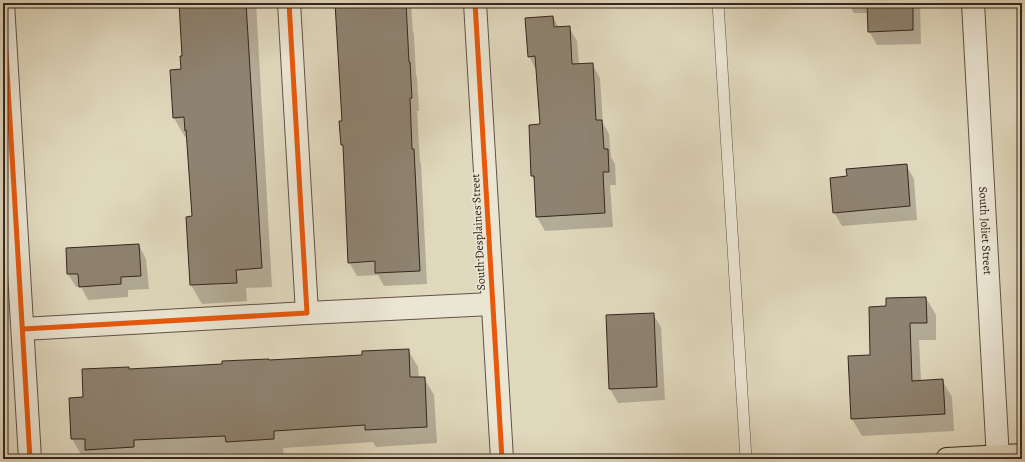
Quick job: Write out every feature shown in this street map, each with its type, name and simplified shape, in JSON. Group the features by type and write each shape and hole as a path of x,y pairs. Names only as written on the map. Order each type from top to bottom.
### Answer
{"main road":[{"path":"947,459 1022,455"}],"street":[{"path":"3,3 30,459"},
{"path":"289,3 307,314"},
{"name":"South Desplaines Street","path":"475,3 502,459"},
{"name":"South Joliet Street","path":"972,3 998,457"},
{"path":"23,329 492,304"}],"lane":[{"path":"718,3 746,459"}],"building":[{"path":"179,3 246,3 262,268 236,270 237,283 190,285 186,217 192,216 186,130 185,131 184,117 173,118 170,70 181,69 180,56 182,56"},
{"path":"335,3 406,3 412,98 410,98 412,149 414,149 420,271 375,273 375,261 348,263 343,145 341,145 339,121 342,121"},
{"path":"867,3 913,3 913,30 868,32"},
{"path":"553,16 554,27 570,26 572,64 593,63 596,120 602,120 604,149 608,149 609,172 603,172 605,213 536,217 534,176 531,176 529,125 540,124 535,56 528,57 525,18"},
{"path":"907,164 910,206 833,213 830,178 847,176 846,169"},
{"path":"139,244 141,276 121,277 121,284 79,287 78,274 67,274 66,248"},
{"path":"926,297 927,323 910,323 912,381 943,379 945,414 851,419 848,356 870,355 869,307 886,306 886,298"},
{"path":"654,313 657,387 609,389 606,315"},
{"path":"409,349 410,377 425,377 427,427 365,430 365,425 274,431 274,439 226,442 225,436 134,440 134,447 85,450 85,439 71,439 69,398 83,397 82,369 129,367 129,369 222,364 222,361 362,355 362,351"}],"cycle path":[{"path":"3,3 30,459"},
{"path":"23,329 307,313 289,3"},
{"path":"475,3 502,459"}]}
